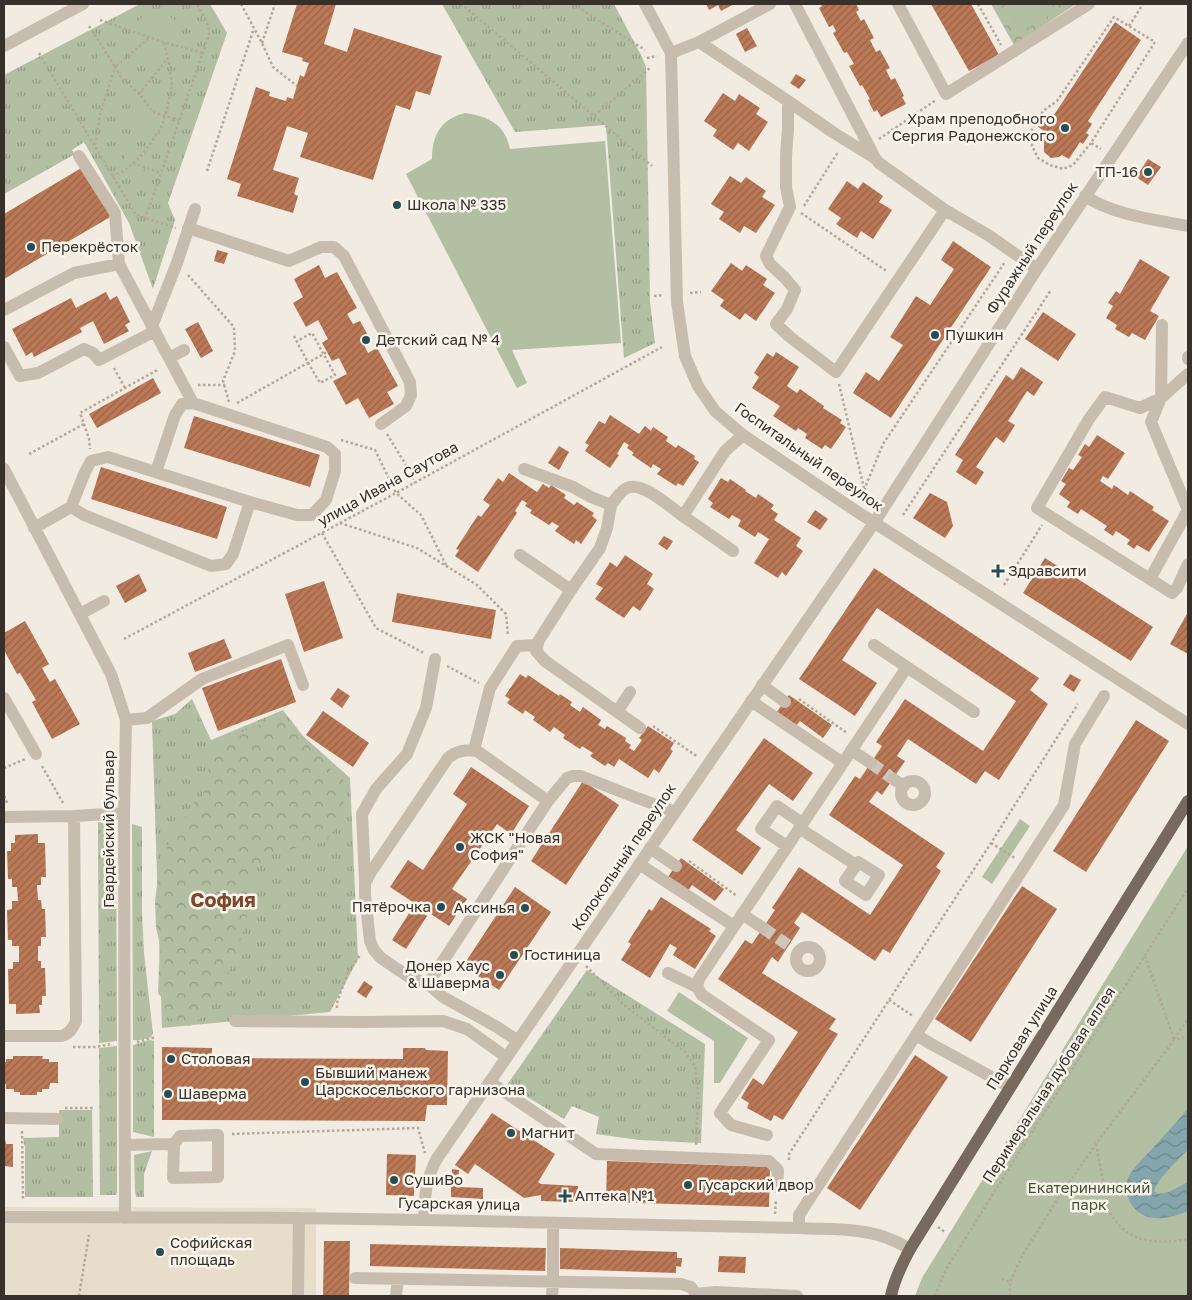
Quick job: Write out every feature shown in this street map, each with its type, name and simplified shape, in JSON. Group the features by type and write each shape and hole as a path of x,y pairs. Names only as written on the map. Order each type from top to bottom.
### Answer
{"main road":[{"name":"Парковая улица","path":"891,1296 900,1268 910,1249 1188,801"}],"street":[{"path":"4,46 83,4"},
{"name":"Госпитальный переулок","path":"645,4 671,53 677,302 686,356 698,386 711,405 743,435 874,522 1188,724"},
{"path":"671,53 700,42 770,4"},
{"path":"795,4 879,163 946,210 988,235 1037,269"},
{"path":"898,4 946,94 1089,4"},
{"path":"700,42 845,140 875,158"},
{"name":"Фуражный переулок","path":"874,522 1037,269 1188,43"},
{"path":"788,101 786,187 795,210 766,256 770,264 795,290 787,309 776,324 836,372 946,210"},
{"path":"80,156 115,214 119,264 193,404"},
{"path":"1085,196 1098,204 1140,217 1188,226"},
{"path":"4,347 20,376 38,373 84,349 93,353 99,360 154,329 194,209"},
{"path":"188,230 289,261 321,247 334,247 344,256 410,382 411,395 406,406 381,424"},
{"path":"4,310 74,272 119,264"},
{"path":"1150,579 1188,510 1150,422 1161,398 1162,325"},
{"path":"170,360 184,350"},
{"path":"1188,374 1161,398 1140,408 1105,396 1089,419 1037,508 1172,593 1177,588 1188,564"},
{"path":"34,528 71,507 91,462 108,457 250,502 297,515 312,515 326,500 335,471 335,454 327,447 193,404 182,404 176,415 156,472"},
{"path":"683,516 725,451 743,435"},
{"path":"524,469 574,487 591,497 611,505"},
{"name":"Гвардейский бульвар","path":"4,470 111,674 126,720 124,814 125,1218"},
{"path":"640,728 545,661 536,651 539,640 600,548 607,528 611,505 626,488 635,486 646,490 733,551"},
{"path":"71,507 84,515 211,566 226,564 233,554 250,502"},
{"name":"Колокольный переулок","path":"424,1220 425,1192 429,1174 436,1160 874,522"},
{"path":"520,555 571,590"},
{"path":"80,614 104,601"},
{"path":"126,720 147,718 202,679 288,645 303,685"},
{"path":"474,750 490,688 518,646 538,645"},
{"path":"874,645 974,712"},
{"path":"436,659 426,708 407,754 376,789 362,814 365,894 370,941 374,950 381,958 409,976 428,984 443,997 518,1041"},
{"path":"697,987 699,979 907,667"},
{"path":"762,685 785,702"},
{"path":"617,712 630,692"},
{"path":"799,1228 799,1215 1064,805 1075,744 1104,696"},
{"path":"4,698 36,754"},
{"path":"751,701 842,763"},
{"path":"855,745 871,763"},
{"path":"365,883 448,758 454,753 477,751 548,801"},
{"path":"428,984 548,801 567,778 580,776 675,812"},
{"path":"787,846 761,829 776,806 856,865"},
{"path":"4,817 124,814"},
{"path":"4,1036 62,1036 68,1034 76,1021 72,816"},
{"path":"650,848 679,861"},
{"path":"639,864 734,926"},
{"path":"745,909 763,928"},
{"path":"668,974 697,987 702,995 769,1040 720,1114 731,1125 767,1135"},
{"path":"235,1020 337,1022 443,1021 467,1029 506,1057"},
{"path":"916,1035 1010,1087"},
{"path":"490,1082 596,1154 769,1162 778,1170 777,1187"},
{"path":"4,1118 57,1119"},
{"path":"218,1135 218,1176 173,1178 174,1144 180,1136 218,1135"},
{"path":"125,1145 174,1144"},
{"name":"Гусарская улица","path":"4,1218 299,1218 799,1228 858,1231 876,1234 892,1239 910,1249"},
{"path":"298,1296 299,1218"},
{"path":"552,1296 553,1223"},
{"path":"356,1278 681,1284 691,1287 696,1295 715,1292 796,1296"},
{"path":"396,1296 398,1278"}],"path":[{"path":"145,219 209,35 208,25 197,4"},
{"path":"242,4 273,67 297,86"},
{"path":"262,43 275,4"},
{"path":"455,4 465,6 652,166"},
{"path":"573,4 645,50"},
{"path":"978,4 1007,55"},
{"path":"1129,26 1143,4"},
{"path":"1114,17 1155,42 1091,143 1073,165 1064,169 1050,165 1038,158 1032,146 1032,129 1043,110 1057,101 1114,17"},
{"path":"100,20 202,53"},
{"path":"89,26 121,77 139,94 153,112 179,120"},
{"path":"207,171 254,28"},
{"path":"94,147 100,114 115,67 150,37"},
{"path":"112,176 124,171 140,157 162,126 172,84 164,42"},
{"path":"40,53 136,215 188,230"},
{"path":"139,94 168,58"},
{"path":"594,116 650,68"},
{"path":"868,145 946,94"},
{"path":"845,140 795,210 899,279"},
{"path":"1091,143 1104,151"},
{"path":"133,163 161,173"},
{"path":"836,372 864,490 884,444 1011,251"},
{"path":"177,263 234,327 235,351 224,381 231,407 325,352"},
{"path":"903,515 1051,290"},
{"path":"685,294 701,292"},
{"path":"654,296 667,295"},
{"path":"294,336 320,383 335,375 325,352 312,333 297,341"},
{"name":"улица Ивана Саутова","path":"124,639 340,524 662,347"},
{"path":"108,356 125,388"},
{"path":"91,462 89,439 80,414 170,360"},
{"path":"184,386 225,385"},
{"path":"28,454 84,424"},
{"path":"381,424 415,483"},
{"path":"339,439 375,450 396,493 421,516 446,565"},
{"path":"862,504 869,493"},
{"path":"1004,585 1049,516"},
{"path":"340,524 417,548 478,585 506,614 511,656"},
{"path":"322,533 376,628"},
{"path":"798,698 855,745"},
{"path":"789,1154 1078,704"},
{"path":"640,728 645,720 700,758"},
{"path":"4,768 36,754 72,816"},
{"path":"991,842 1025,865"},
{"path":"679,861 745,909"},
{"name":"Перимеральная дубовая аллея","path":"935,1296 945,1271 1188,888"},
{"path":"337,1022 337,1003 348,972 370,941"},
{"path":"1145,956 1174,1040"},
{"path":"585,965 624,1005 685,1052 696,1066 698,1091 695,1158"},
{"path":"889,1000 923,1023"},
{"path":"1010,1296 1010,1282 1022,1256 1057,1200 1188,1019"},
{"path":"1174,1040 1188,1036"},
{"path":"134,1042 156,1037"},
{"path":"93,1047 102,1046"},
{"path":"22,1118 23,1199"},
{"path":"218,1135 418,1128 425,1155"},
{"path":"1096,1144 1108,1208 1117,1223 1139,1239 1150,1242 1170,1242 1188,1239"},
{"path":"79,1296 89,1235"},
{"path":"1002,1279 1010,1282"}],"green space":[{"path":"140,4 210,4 227,33 168,203 175,220 153,289 129,223 84,142 72,150 75,154 4,194 4,75"},
{"path":"442,4 614,4 646,67 650,302 655,343 624,358 606,125 515,132"},
{"path":"991,4 1076,4 1014,45"},
{"path":"1011,4 1052,4 1056,11 1023,31 1007,6"},
{"path":"157,13 171,17 179,25 183,39 179,53 171,61 157,65 143,61 135,53 131,39 135,25 143,17"},
{"path":"111,51 118,52 123,56 127,61 127,75 123,80 118,84 111,85 104,84 99,80 95,75 94,68 95,61 99,56 104,52"},
{"path":"155,90 167,96 172,103 172,121 167,128 160,133 147,134 139,131 132,124 129,108 132,100 139,93"},
{"path":"465,113 474,114 495,123 504,134 510,149 605,141 621,343 512,350 527,383 517,388 406,174 432,159 436,135 440,129 450,119"},
{"path":"135,150 143,154 147,162 143,170 135,174 127,170 123,162 127,154"},
{"path":"192,699 211,740 283,710 303,736 350,778 358,959 330,1012 162,1028 152,721 175,714"},
{"path":"271,719 279,719 288,723 331,770 340,775 346,785 346,795 334,829 326,840 312,847 297,848 269,855 256,867 251,884 250,909 232,966 202,1017 190,1026 175,1023 167,1014 162,998 158,993 160,945 156,927 155,901 158,877 168,845 176,836 180,825 195,801 203,795 211,757 219,742"},
{"path":"1020,819 1030,826 992,884 982,877"},
{"path":"98,822 116,826 117,1041 99,1043"},
{"path":"132,824 142,827 144,953 153,1034 151,1037 137,1040 133,1040"},
{"name":"Екатерининский парк","path":"1188,846 1188,1296 915,1296 922,1278"},
{"path":"587,970 705,1044 701,1143 639,1140 596,1134 599,1117 572,1106 564,1119 507,1085"},
{"path":"679,992 748,1038 720,1083 714,1083 714,1041 667,1011"},
{"path":"150,1040 154,1041 154,1137 133,1132 133,1045"},
{"path":"117,1046 117,1192 116,1195 100,1195 99,1048"},
{"path":"59,1110 92,1110 93,1197 25,1197 25,1147 23,1138 59,1137"},
{"path":"152,1151 144,1174 144,1197 136,1197 134,1155"}],"shaded area":[{"name":"Софийская площадь","path":"4,1207 316,1208 316,1296 4,1296"}],"water":[{"path":"1188,1109 1188,1150 1164,1175 1154,1191 1158,1194 1169,1192 1188,1182 1188,1211 1164,1218 1146,1216 1136,1210 1130,1201 1127,1181 1134,1169"}],"building":[{"path":"297,4 336,4 324,44 347,52 354,28 442,56 430,95 416,91 410,110 396,105 373,180 300,157 308,133 287,126 273,170 299,178 294,194 298,196 293,213 237,196 241,184 227,179 256,87 270,92 269,96 286,101 287,97 293,99 300,75 304,77 309,63 302,61 303,58 282,52"},
{"path":"706,4 734,4 721,11 718,5 709,10"},
{"path":"821,4 856,4 859,10 856,12 861,21 864,19 874,38 870,40 876,52 880,50 890,68 886,70 891,80 895,78 906,104 881,117 877,110 874,112 868,100 870,99 849,66 854,64 847,52 844,53 833,33 836,31 833,25 829,27 819,8 822,6"},
{"path":"931,4 971,4 999,55 969,71"},
{"path":"1115,22 1141,40 1088,121 1092,124 1086,133 1089,135 1083,144 1080,142 1069,159 1062,155 1051,158 1044,152 1044,142 1038,138 1043,130 1038,127 1046,114 1052,118"},
{"path":"747,28 757,46 745,52 736,34"},
{"path":"796,74 806,80 799,89 790,83"},
{"path":"723,93 735,101 739,94 760,108 756,114 768,122 749,151 738,143 733,150 713,136 717,130 704,121"},
{"name":"ТП-16","path":"1148,159 1161,167 1148,185 1136,177"},
{"name":"Перекрёсток","path":"83,167 112,216 4,279 4,214"},
{"path":"730,176 741,183 746,177 766,191 762,197 775,205 756,233 744,226 740,233 719,219 724,212 711,204"},
{"path":"847,181 858,189 863,182 883,196 879,202 892,210 873,239 861,231 857,238 836,224 841,218 828,209"},
{"path":"953,241 991,267 891,418 853,393 866,372 879,381 903,345 890,337 916,296 930,305 954,269 941,260"},
{"path":"217,250 228,253 224,264 214,261"},
{"path":"1140,259 1170,277 1150,311 1159,316 1145,340 1132,333 1129,337 1115,329 1117,325 1106,318 1113,306 1108,303 1116,291 1120,294"},
{"path":"731,263 742,271 746,265 767,279 763,285 775,293 756,321 745,313 740,320 720,306 724,300 711,291"},
{"path":"319,265 325,278 337,272 357,308 347,314 353,324 360,321 371,341 364,345 368,353 377,348 398,386 387,392 394,404 369,418 358,398 346,405 333,381 347,374 339,358 332,361 322,343 328,339 318,320 306,327 293,303 303,297 294,279"},
{"path":"106,292 110,300 117,296 130,322 125,325 129,331 104,344 93,321 80,328 82,332 34,357 32,352 26,356 12,329 71,298 76,308"},
{"path":"1043,312 1076,334 1058,361 1025,339"},
{"path":"198,322 213,351 201,358 185,329"},
{"path":"776,352 799,367 787,386 797,393 800,389 824,406 823,408 842,420 840,423 846,427 831,449 825,445 822,449 805,438 807,434 798,428 796,431 773,416 780,406 752,388 759,377 754,373 767,353 773,357"},
{"path":"1021,367 1043,382 1034,396 1027,391 1008,421 1015,425 1004,443 996,437 976,467 984,472 976,485 956,472 963,460 955,455 1006,375 1013,380"},
{"path":"153,378 161,393 97,428 89,414"},
{"path":"610,415 639,434 645,426 651,431 653,427 668,437 666,441 676,448 678,445 695,456 694,459 699,462 683,486 678,483 676,486 657,474 661,469 653,464 651,468 632,455 634,453 627,448 629,445 624,442 617,454 619,455 610,468 585,451 589,445 585,443 599,421 605,424"},
{"path":"194,416 320,455 310,487 184,448"},
{"path":"1097,435 1125,453 1108,479 1103,476 1100,481 1112,489 1114,485 1128,495 1130,491 1154,507 1152,510 1169,521 1149,552 1137,545 1134,549 1127,544 1130,540 1116,531 1113,536 1104,530 1107,526 1081,509 1078,514 1067,507 1070,502 1059,494 1066,484 1061,481 1069,468 1073,470 1082,457 1078,455 1085,444 1089,447"},
{"path":"559,446 569,452 559,470 548,463"},
{"path":"101,467 227,507 217,539 91,499"},
{"path":"509,473 537,492 543,484 549,488 551,485 566,495 564,498 574,505 577,502 594,513 592,516 597,520 581,544 576,540 574,544 555,531 559,526 552,522 549,525 530,513 532,510 525,506 527,503 522,500 515,511 517,513 478,572 455,556 459,550 456,549 478,515 481,517 490,505 483,500 498,478 503,482"},
{"path":"721,478 728,482 730,479 756,498 758,494 774,505 771,509 778,514 774,520 801,538 796,546 803,551 786,576 782,572 778,578 754,563 769,539 758,532 755,537 738,526 741,520 732,515 729,519 710,507 713,503 708,499"},
{"path":"930,493 947,502 953,526 945,538 913,518"},
{"path":"815,510 828,519 820,530 807,522"},
{"path":"664,536 673,541 667,550 658,544"},
{"path":"625,555 653,574 647,584 654,589 640,611 633,606 624,618 595,599 603,588 596,584 610,562 617,567"},
{"path":"1045,558 1153,627 1131,661 1023,593"},
{"path":"874,568 1039,678 1030,690 1048,704 999,780 985,771 976,784 908,739 897,756 905,761 882,795 877,791 869,802 945,853 936,867 941,871 890,953 883,949 875,961 802,912 794,923 800,928 778,962 772,957 762,973 836,1019 829,1029 838,1034 783,1120 774,1115 771,1121 747,1108 749,1103 741,1098 753,1078 763,1085 798,1032 718,979 745,940 752,944 775,910 772,908 799,867 870,915 903,865 829,815 855,776 860,779 882,746 876,742 905,699 983,751 1016,701 877,608 842,660 877,683 855,716 799,679"},
{"path":"139,574 147,591 125,603 116,586"},
{"path":"324,581 343,638 304,652 285,594"},
{"path":"397,593 496,610 491,639 392,622"},
{"path":"1188,612 1188,654 1170,644"},
{"path":"25,621 49,664 42,668 50,682 55,679 80,724 52,739 32,702 36,700 20,673 17,674 4,650 4,633"},
{"path":"224,639 232,658 195,672 188,653"},
{"path":"281,659 296,702 218,731 202,688"},
{"path":"520,674 526,678 528,675 559,696 560,694 572,702 570,705 580,712 583,707 601,720 598,725 605,729 607,726 626,738 625,741 631,745 629,748 634,751 642,740 639,738 648,726 674,743 670,749 673,751 659,773 654,769 648,778 619,759 614,767 608,763 605,766 590,756 593,753 582,746 580,749 563,738 565,735 554,727 550,732 533,720 535,717 525,710 523,714 507,703 510,699 505,696"},
{"path":"1070,674 1081,680 1074,692 1063,685"},
{"path":"338,688 350,696 342,708 330,699"},
{"path":"789,695 832,725 823,738 800,721 795,727 776,713"},
{"path":"323,711 369,743 353,767 306,735"},
{"path":"1136,720 1169,741 1086,872 1053,851"},
{"path":"764,738 813,773 793,801 769,784 736,830 761,848 742,875 692,840"},
{"name":"ЖСК \"Новая София\"","path":"471,767 529,806 511,834 497,824 452,889 467,899 449,926 390,887 408,860 423,870 467,804 453,794"},
{"path":"583,781 619,805 566,885 531,861"},
{"path":"38,834 38,843 45,843 46,877 41,877 41,885 37,885 38,900 41,900 42,909 45,909 46,937 41,937 41,946 38,946 38,961 41,961 41,968 45,968 46,996 42,996 42,1005 39,1005 40,1013 16,1014 16,1004 9,1004 8,969 13,969 13,962 19,962 19,946 12,946 12,940 8,940 7,910 12,909 12,901 18,901 17,887 12,887 12,879 8,879 7,851 11,851 11,843 15,843 15,835"},
{"path":"681,858 724,889 715,901 692,885 688,891 668,877"},
{"path":"1022,886 1057,909 971,1042 935,1019"},
{"path":"515,887 551,912 499,990 463,966"},
{"path":"661,897 711,929 709,931 716,936 695,969 673,955 677,948 670,944 650,978 621,960 631,944 628,942 649,909 652,911"},
{"path":"413,907 427,916 406,949 392,940"},
{"path":"364,981 373,987 366,998 357,992"},
{"name":"Бывший манеж Царскосельского гарнизона","path":"162,1047 212,1048 212,1058 403,1059 403,1048 448,1051 447,1105 427,1105 425,1121 162,1120"},
{"path":"915,1055 948,1077 860,1210 827,1188"},
{"path":"13,1056 43,1056 42,1059 49,1059 49,1062 58,1062 58,1083 50,1083 49,1089 42,1089 42,1092 37,1092 37,1095 20,1095 20,1092 14,1092 14,1089 6,1089 6,1084 4,1084 4,1062 6,1062 6,1059 13,1059"},
{"path":"492,1113 555,1154 538,1182 541,1184 578,1186 578,1202 541,1201 541,1195 524,1198 475,1164 468,1174 455,1165"},
{"path":"4,1139 6,1144 13,1144 13,1167 4,1166"},
{"path":"387,1154 416,1155 414,1196 386,1195"},
{"name":"Гусарский двор","path":"607,1161 770,1167 769,1207 606,1202"},
{"path":"452,1169 459,1170 458,1184 451,1183"},
{"path":"451,1184 459,1184 459,1187 483,1188 483,1199 451,1197"},
{"path":"324,1241 350,1241 349,1296 323,1296"},
{"path":"370,1244 546,1248 545,1271 370,1266"},
{"path":"560,1248 677,1252 677,1258 682,1258 681,1267 676,1266 676,1273 560,1269"},
{"path":"719,1256 746,1257 745,1273 718,1272"}],"tunnel":[{"path":"871,763 893,779"},
{"path":"763,928 788,945"}],"place":[{"name":"Храм преподобного Сергия Радонежского","path":"1065,128"},
{"name":"ТП-16","path":"1148,172"},
{"name":"Школа № 335","path":"397,205"},
{"name":"Перекрёсток","path":"31,247"},
{"name":"Пушкин","path":"935,335"},
{"name":"Детский сад № 4","path":"366,340"},
{"name":"Здравсити","path":"998,571"},
{"name":"ЖСК \"Новая София\"","path":"460,847"},
{"name":"Пятёрочка","path":"441,907"},
{"name":"Аксинья","path":"525,908"},
{"name":"Гостиница","path":"514,955"},
{"name":"Донер Хаус & Шаверма","path":"500,975"},
{"name":"Столовая","path":"171,1059"},
{"name":"Бывший манеж Царскосельского гарнизона","path":"305,1082"},
{"name":"Шаверма","path":"168,1094"},
{"name":"Магнит","path":"511,1133"},
{"name":"СушиВо","path":"394,1180"},
{"name":"Гусарский двор","path":"688,1185"},
{"name":"Аптека №1","path":"565,1196"},
{"name":"Софийская площадь","path":"160,1252"}],"district":[{"name":"София","path":"223,900"}]}
